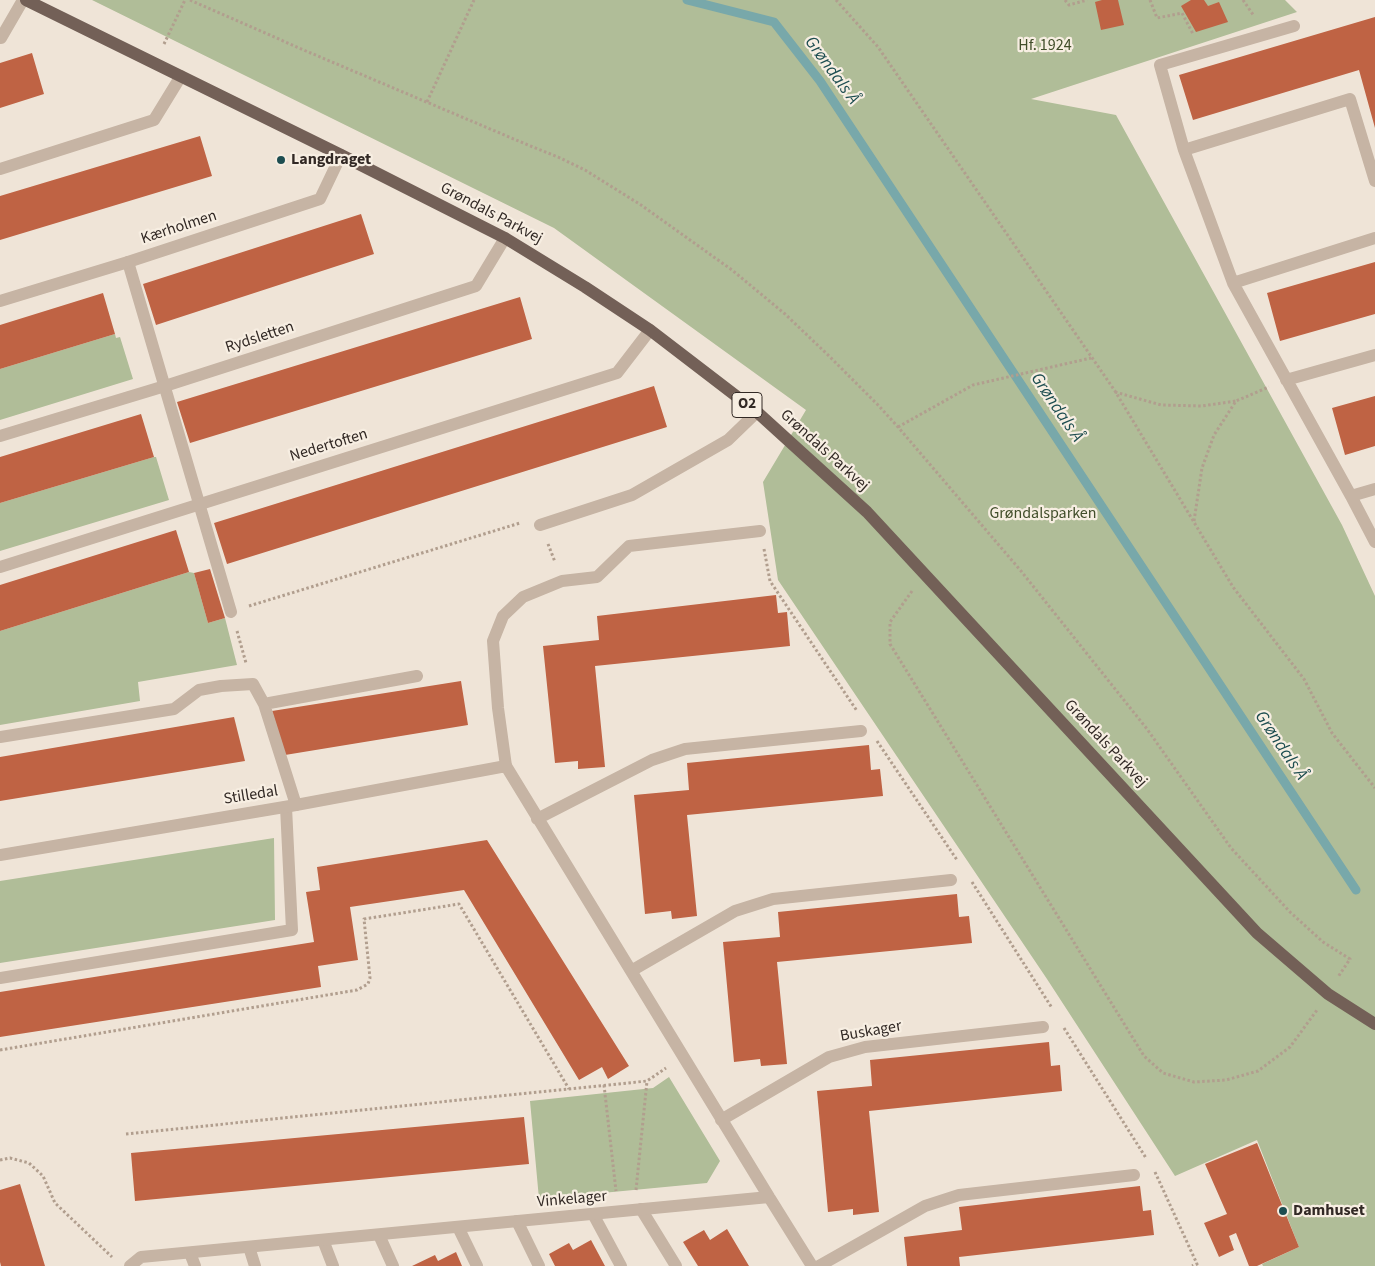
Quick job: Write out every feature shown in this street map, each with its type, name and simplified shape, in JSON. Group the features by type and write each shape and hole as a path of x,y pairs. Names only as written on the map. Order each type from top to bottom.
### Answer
{"main road":[{"name":"Grøndals Parkvej","path":"25,0 506,238 650,330 757,412 867,512 1257,933 1328,994 1375,1024"}],"street":[{"path":"0,38 25,0"},
{"path":"1294,26 1160,65 1184,150 1233,283 1375,542"},
{"path":"0,169 154,120 181,76"},
{"path":"1184,150 1350,99 1375,181"},
{"name":"Kærholmen","path":"0,301 320,200 341,155"},
{"name":"Rydsletten","path":"0,436 165,386 476,286 506,238"},
{"path":"1233,283 1375,238"},
{"path":"128,262 231,612"},
{"name":"Nedertoften","path":"0,566 617,373 650,330"},
{"path":"1286,380 1375,355"},
{"path":"540,525 632,495 728,440 757,412"},
{"path":"1351,496 1375,489"},
{"path":"760,531 629,546 597,577 562,581 522,597 503,616 493,641 498,708 506,766 812,1266"},
{"path":"264,704 417,676"},
{"path":"0,737 174,709 200,690 221,686 253,684 264,704 291,806 292,930 0,978"},
{"path":"537,818 652,760 684,749 861,730"},
{"name":"Stilledal","path":"0,855 291,806 506,766"},
{"path":"631,971 735,911 773,899 951,880"},
{"name":"Buskager","path":"721,1120 829,1057 856,1049 1043,1027"},
{"path":"819,1266 925,1206 959,1195 1134,1175"},
{"name":"Vinkelager","path":"130,1266 141,1257 769,1198"},
{"path":"638,1210 676,1266"},
{"path":"593,1214 621,1266"},
{"path":"517,1221 539,1266"},
{"path":"458,1227 476,1266"},
{"path":"379,1234 393,1266"},
{"path":"323,1240 333,1266"},
{"path":"248,1247 255,1266"},
{"path":"190,1252 195,1266"}],"path":[{"path":"155,63 186,0"},
{"path":"190,0 520,142 558,156 585,170 641,205 732,270 784,314 872,398 1022,572 1147,729 1231,848 1290,912 1323,942 1350,959 1328,994 1290,1047 1258,1071 1226,1080 1194,1082 1163,1073 1144,1056 890,644 890,622 924,572"},
{"path":"427,102 474,0"},
{"path":"836,0 878,47 1115,391 1233,587 1304,679 1332,733 1375,788"},
{"path":"1065,0 1069,5 1087,0"},
{"path":"1150,0 1157,18 1182,13 1195,36"},
{"path":"1243,0 1255,18 1246,20"},
{"path":"898,427 973,384 1091,358"},
{"path":"1115,391 1160,405 1202,406 1236,401 1286,380"},
{"path":"1194,522 1202,468 1214,435 1236,401"},
{"path":"253,684 231,612 522,523 540,525 562,581"},
{"path":"760,531 770,581 858,712"},
{"path":"875,737 958,861"},
{"path":"969,878 1052,1008"},
{"path":"0,1050 357,990 368,984 370,978 364,919 460,904 569,1089"},
{"path":"1062,1024 1155,1173 1197,1264 1192,1266"},
{"path":"126,1134 646,1081 682,1056"},
{"path":"638,1210 646,1081"},
{"path":"604,1085 619,1212"},
{"path":"0,1160 10,1158 29,1163 43,1176 55,1203 114,1260"}],"green space":[{"name":"Grøndalsparken","path":"92,0 1285,0 1297,12 1031,99 1116,115 1342,525 1375,596 1375,1266 1263,1266 1262,1264 1299,1247 1257,1140 1175,1176 1047,979 778,580 763,482 806,410 554,228"},
{"path":"115,334 116,338 120,337 133,379 0,420 0,369"},
{"path":"156,457 169,500 0,551 0,503"},
{"path":"189,572 194,573 208,623 225,618 237,665 138,682 140,701 0,725 0,631"},
{"path":"274,838 275,920 0,963 0,881"},
{"path":"669,1077 720,1161 707,1183 539,1199 530,1101 653,1088"}],"building":[{"path":"1118,0 1124,25 1101,30 1095,2"},
{"path":"1191,0 1204,0 1208,6 1219,2 1228,22 1196,32 1181,6"},
{"path":"1375,17 1375,128 1359,70 1193,120 1179,75"},
{"path":"32,53 44,94 0,108 0,63"},
{"path":"200,136 212,176 0,240 0,196"},
{"path":"361,214 374,254 156,325 143,284"},
{"path":"1375,262 1375,314 1280,341 1267,293"},
{"path":"103,293 115,334 0,369 0,325"},
{"path":"520,297 532,339 190,443 177,402"},
{"path":"654,386 667,427 227,564 214,523"},
{"path":"1375,396 1375,446 1345,455 1332,408"},
{"path":"141,414 154,457 0,503 0,457"},
{"path":"176,530 189,572 0,631 0,585"},
{"path":"210,569 225,618 208,623 194,573"},
{"path":"776,595 778,613 787,612 790,646 595,666 605,767 578,769 578,761 555,763 543,646 599,640 597,616"},
{"path":"461,681 468,725 285,755 272,711"},
{"path":"234,717 245,761 0,801 0,757"},
{"path":"869,745 871,770 880,769 883,796 687,815 697,916 672,919 671,911 645,914 634,795 689,790 687,763"},
{"path":"487,840 629,1066 608,1079 602,1067 579,1080 464,890 350,907 358,960 318,966 321,987 0,1037 0,992 314,942 306,892 320,890 317,867"},
{"path":"957,894 959,917 969,916 972,943 777,962 787,1064 761,1066 760,1059 734,1062 723,942 780,937 778,912"},
{"path":"1049,1042 1051,1066 1060,1065 1062,1091 869,1111 879,1212 853,1215 853,1209 828,1212 817,1091 872,1086 870,1060"},
{"path":"524,1117 529,1164 135,1201 131,1153"},
{"path":"1257,1143 1299,1247 1257,1266 1249,1266 1236,1233 1229,1236 1234,1250 1219,1257 1204,1223 1227,1214 1205,1164"},
{"path":"20,1184 45,1266 1,1266 0,1190"},
{"path":"1140,1186 1143,1211 1151,1210 1154,1235 959,1257 960,1266 907,1266 904,1237 962,1230 959,1207"},
{"path":"727,1229 749,1266 698,1266 683,1242 704,1230 710,1240"},
{"path":"591,1240 605,1266 555,1266 549,1254 569,1243 573,1250"},
{"path":"456,1252 462,1266 412,1266 435,1255 438,1261"}],"waterway":[{"name":"Grøndals Å","path":"687,0 774,22 820,81 1356,890"}],"place":[{"name":"Langdraget","path":"281,160"},
{"name":"Damhuset","path":"1283,1211"}],"park label":[{"name":"Hf. 1924","path":"1045,46"}]}
